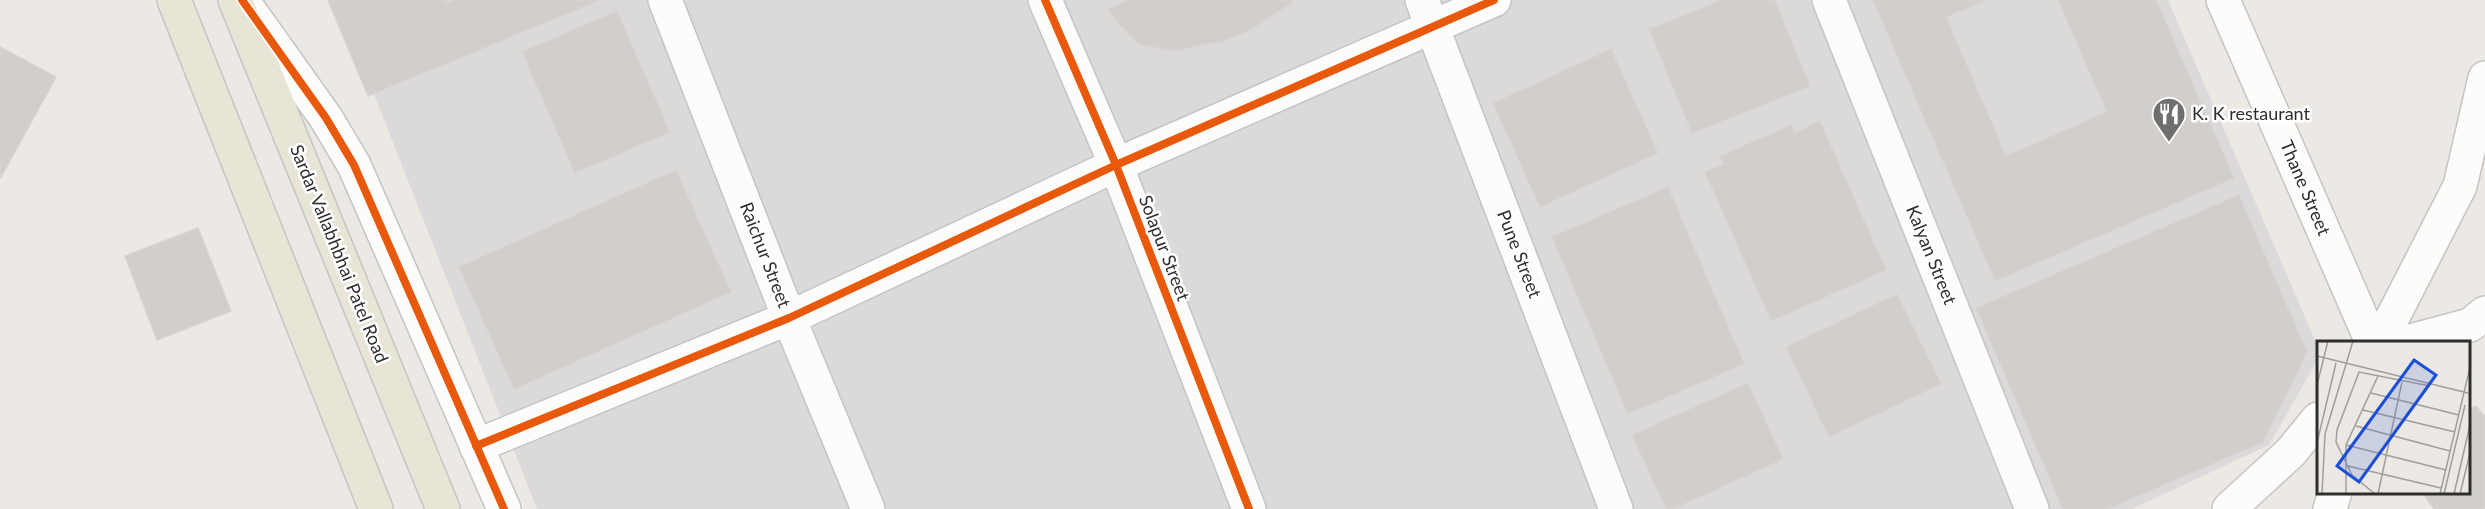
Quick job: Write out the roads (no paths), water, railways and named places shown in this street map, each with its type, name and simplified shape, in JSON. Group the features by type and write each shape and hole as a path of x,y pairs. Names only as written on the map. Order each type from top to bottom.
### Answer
{"main road":[{"path":"174,0 376,509"},
{"name":"Sardar Vallabhbhai Patel Road","path":"235,0 443,509"}],"street":[{"path":"242,0 326,118 354,165 504,509"},
{"name":"Raichur Street","path":"665,0 789,318 868,509"},
{"name":"Solapur Street","path":"1045,0 1116,165 1250,509"},
{"path":"476,446 789,318 1116,165 1427,13 1494,0"},
{"name":"Kalyan Street","path":"1829,0 2032,509"},
{"name":"Thane Street","path":"2223,0 2372,341"},
{"name":"Pune Street","path":"1427,13 1616,509"},
{"path":"2381,341 2460,186 2485,78"},
{"path":"2412,341 2480,328"},
{"path":"2229,509 2290,453 2317,421"},
{"path":"2330,509 2334,494"}],"place":[{"name":"K. K restaurant","path":"2169,143"}]}
